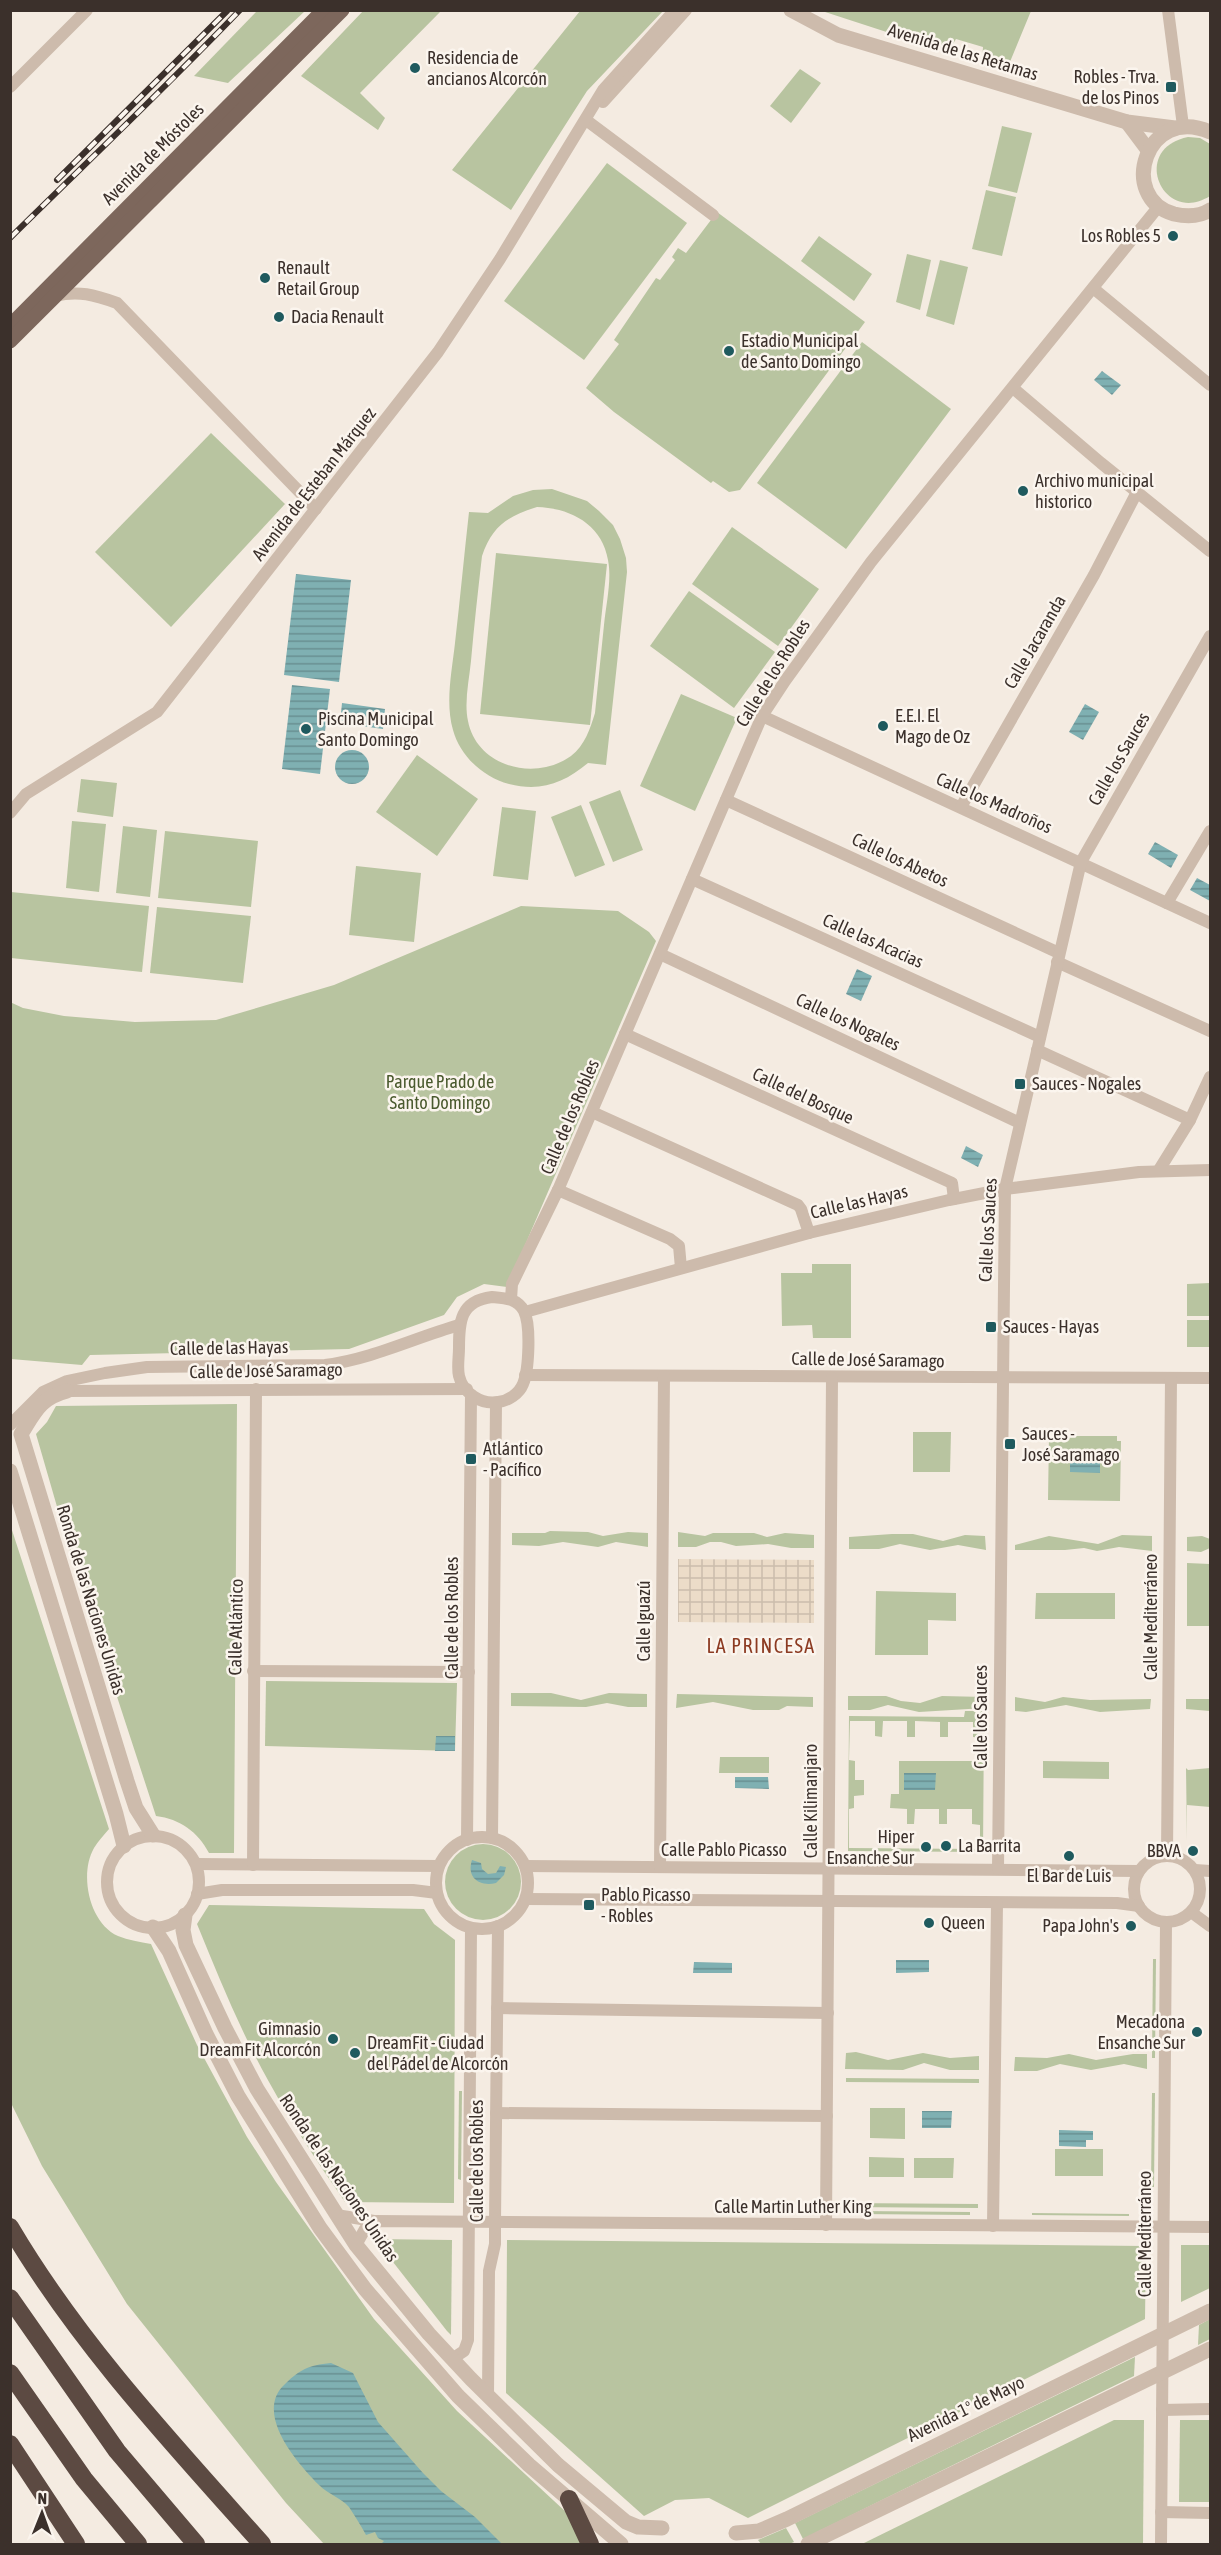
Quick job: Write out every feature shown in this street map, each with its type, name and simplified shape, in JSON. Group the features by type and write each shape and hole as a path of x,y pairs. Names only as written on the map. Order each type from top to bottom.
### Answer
{"highway":[{"path":"10,2226 66,2313 149,2418 262,2544"},
{"path":"10,2298 117,2451 196,2544"},
{"path":"10,2373 84,2479 138,2544"},
{"path":"10,2444 76,2544"},
{"path":"569,2499 590,2544"}],"main road":[{"name":"Avenida de Móstoles","path":"10,326 324,10"},
{"name":"Avenida de Móstoles","path":"10,341 342,10"}],"street":[{"path":"10,87 87,10"},
{"name":"Avenida de Esteban Márquez","path":"10,813 26,794 157,712 438,352 500,259 603,90 675,10"},
{"name":"Avenida de Esteban Márquez","path":"586,120 686,10"},
{"name":"Avenida de las Retamas","path":"791,10 838,35 1127,122 1197,127 1210,132"},
{"path":"1168,10 1179,127 1155,141 1148,150 1144,165 1144,180 1149,194 1159,206 1170,213 1182,216 1209,212"},
{"path":"586,120 713,215"},
{"path":"1127,122 1148,150"},
{"name":"Calle de los Robles","path":"511,1299 512,1284 558,1190 762,716 871,562 1159,206"},
{"path":"1093,288 1209,380"},
{"path":"55,296 70,292 87,293 117,303 316,509"},
{"path":"1013,388 1210,551"},
{"name":"Calle Jacaranda","path":"961,807 1094,575 1137,492"},
{"name":"Calle los Sauces","path":"998,1869 1005,1189 1081,862 1210,636"},
{"name":"Calle los Madroños","path":"762,716 1210,923"},
{"name":"Calle los Abetos","path":"726,800 1210,1031"},
{"path":"1167,903 1210,831"},
{"name":"Calle las Acacias","path":"692,879 1040,1037"},
{"name":"Calle los Nogales","path":"660,954 1020,1123"},
{"name":"Calle del Bosque","path":"625,1034 952,1183 954,1199"},
{"path":"1037,1050 1190,1120"},
{"path":"1159,1170 1190,1120 1210,1077"},
{"path":"592,1112 798,1205 809,1233"},
{"name":"Calle las Hayas","path":"525,1312 809,1233 954,1199 1005,1189 1159,1170 1210,1170"},
{"path":"558,1190 670,1239 680,1246 681,1268"},
{"path":"492,1297 511,1299 525,1312 527,1330 525,1375 518,1391 509,1399 496,1403 481,1401 469,1392 459,1376 459,1324 474,1303 492,1297"},
{"name":"Calle de las Hayas","path":"10,1425 42,1392 67,1381 147,1367 343,1363 459,1324"},
{"name":"Calle de José Saramago","path":"525,1375 1002,1379 1210,1378"},
{"name":"Calle Iguazú","path":"660,1867 664,1376"},
{"name":"Calle Kilimanjaro","path":"826,2225 832,1377"},
{"name":"Calle Mediterráneo","path":"1167,1855 1171,1378"},
{"name":"Calle de José Saramago","path":"67,1391 256,1389 469,1392"},
{"name":"Calle Atlántico","path":"253,1865 256,1389"},
{"name":"Ronda de las Naciones Unidas","path":"67,1391 53,1395 42,1402 21,1434 127,1781 136,1808 153,1835"},
{"name":"Calle de los Robles","path":"467,1840 469,1392"},
{"path":"492,1838 496,1403"},
{"path":"10,1471 124,1846"},
{"path":"253,1671 469,1672"},
{"path":"153,1835 174,1840 182,1845 196,1864 199,1876 197,1894 185,1915 174,1922 153,1927 128,1921 114,1906 109,1895 107,1873 110,1864 124,1846 138,1838 153,1835"},
{"path":"492,1838 511,1847 525,1866 528,1878 526,1899 514,1917 498,1926 489,1929 471,1928 450,1916 443,1908 437,1893 439,1866 446,1854 457,1845 467,1840 492,1838"},
{"path":"1167,1855 1179,1857 1195,1870 1201,1890 1193,1909 1182,1919 1166,1923 1146,1915 1139,1906 1134,1886 1139,1871 1155,1858 1167,1855"},
{"path":"196,1864 439,1866"},
{"name":"Calle Pablo Picasso","path":"525,1866 1139,1871"},
{"path":"1195,1870 1210,1871"},
{"path":"197,1894 222,1890 413,1890 437,1893"},
{"path":"526,1899 1117,1903 1139,1906"},
{"path":"993,2226 997,1903"},
{"path":"1193,1909 1210,1905"},
{"path":"1193,1909 1210,1926"},
{"name":"Ronda de las Naciones Unidas","path":"185,1915 183,1930 186,1945 225,2028 257,2089 356,2246 452,2359 558,2465 626,2522 638,2527 662,2528"},
{"name":"Calle Mediterráneo","path":"1161,2544 1166,1923"},
{"name":"Calle de los Robles","path":"488,2396 489,2271 495,2244 498,1926"},
{"path":"153,1927 169,1951 206,2034 238,2096 320,2228 365,2289 437,2373 529,2464 621,2544"},
{"name":"Calle de los Robles","path":"452,2359 464,2351 468,2340 471,1928"},
{"path":"496,2008 828,2013"},
{"path":"496,2113 827,2116"},
{"name":"Calle Martin Luther King","path":"336,2215 374,2221 495,2223 1210,2227"},
{"path":"356,2246 365,2229 374,2221"},
{"name":"Avenida 1º de Mayo","path":"736,2534 747,2534 768,2527 1210,2311"},
{"path":"808,2544 1210,2349"},
{"path":"1161,2410 1210,2409"},
{"path":"1161,2512 1210,2512"}],"green space":[{"path":"364,10 441,11 360,93 385,118 378,130 301,76"},
{"path":"257,11 305,11 228,83 194,76"},
{"path":"580,11 663,11 587,91 511,210 452,170"},
{"path":"822,11 1031,11 1007,69 982,62 983,47 956,39 948,52"},
{"path":"800,69 821,83 791,123 770,106"},
{"path":"1002,126 1032,133 1017,193 988,186"},
{"path":"1188,137 1200,138 1210,144 1210,196 1193,203 1178,201 1167,194 1159,182 1157,169 1160,156 1170,144"},
{"path":"607,163 687,223 584,360 504,301"},
{"path":"986,190 1016,197 1002,256 972,249"},
{"name":"Estadio Municipal de Santo Domingo","path":"717,212 865,322 740,490 729,492 713,481 711,483 614,412 586,388 619,344 614,340 656,278 660,280 675,260 672,257 678,248 686,253"},
{"path":"819,236 872,274 854,301 801,261"},
{"path":"907,254 931,260 920,310 896,302"},
{"path":"940,260 968,267 954,325 926,316"},
{"path":"862,342 951,409 846,549 757,483"},
{"path":"211,433 285,504 171,627 95,552"},
{"path":"552,489 587,501 599,511 613,525 620,539 626,558 627,572 606,765 588,763 561,781 531,787 499,781 482,771 467,757 453,730 449,698 469,512 488,513 513,496 533,490","holes":["537,507 549,508 583,520 599,537 605,547 608,560 608,592 595,713 586,736 576,752 557,764 541,768 525,768 509,766 483,750 474,737 468,721 467,691 482,556 486,546 496,530 509,519"]},
{"path":"732,527 819,589 778,646 692,584"},
{"path":"496,553 607,564 590,725 480,714"},
{"path":"689,591 775,652 734,708 650,646"},
{"path":"681,694 737,718 695,811 640,786"},
{"path":"417,755 478,799 437,856 376,812"},
{"path":"81,779 117,783 113,817 77,812"},
{"path":"620,790 643,850 613,862 589,802"},
{"path":"581,805 605,865 575,877 551,817"},
{"path":"502,807 536,811 528,880 493,876"},
{"path":"72,821 106,824 99,892 66,888"},
{"path":"123,826 157,830 150,897 116,893"},
{"path":"165,831 258,841 251,907 158,898"},
{"path":"356,866 421,873 414,942 349,935"},
{"path":"11,892 149,906 142,972 11,958"},
{"name":"Parque Prado de Santo Domingo","path":"521,906 618,911 649,932 656,941 507,1287 484,1284 457,1297 444,1315 349,1349 90,1355 82,1365 11,1359 10,1002 23,1008 64,1016 135,1022 216,1020 334,985"},
{"path":"157,907 251,916 243,983 150,973"},
{"path":"812,1264 851,1264 851,1338 813,1338 812,1325 782,1326 781,1273 812,1273"},
{"path":"1210,1283 1210,1316 1187,1316 1187,1284"},
{"path":"1187,1320 1210,1320 1210,1347 1187,1347"},
{"path":"237,1404 234,1853 209,1853 194,1833 180,1823 156,1816 73,1562 36,1434 47,1422 56,1406"},
{"path":"913,1432 951,1432 950,1472 913,1472"},
{"path":"1049,1436 1117,1436 1117,1441 1121,1441 1120,1501 1048,1500"},
{"path":"10,1524 109,1829 94,1848 87,1871 90,1897 100,1920 108,1930 118,1936 151,1944 197,2045 247,2137 276,2182 374,2319 457,2411 567,2513 583,2544 324,2544 286,2503 127,2304 42,2166 11,2103"},
{"path":"588,1532 603,1536 628,1532 648,1533 648,1547 616,1542 598,1547 563,1542 539,1546 512,1545 512,1533"},
{"path":"678,1532 705,1536 713,1533 754,1533 767,1537 785,1533 814,1535 814,1548 791,1548 768,1544 736,1546 721,1542 710,1542 696,1547 678,1547"},
{"path":"913,1534 943,1541 965,1535 985,1536 986,1550 958,1545 930,1550 900,1544 879,1549 849,1549 849,1537"},
{"path":"1122,1535 1152,1536 1152,1551 1119,1547 1097,1551 1084,1548 1015,1550 1015,1545 1049,1536 1098,1544"},
{"path":"1202,1536 1210,1539 1210,1548 1201,1552 1187,1551 1187,1537"},
{"path":"1187,1563 1210,1564 1210,1626 1187,1626"},
{"path":"876,1591 956,1593 956,1621 928,1620 928,1655 875,1655"},
{"path":"1036,1593 1115,1593 1115,1619 1035,1619"},
{"path":"266,1681 457,1683 455,1751 265,1746"},
{"path":"511,1693 551,1693 581,1700 609,1693 647,1694 647,1707 628,1707 607,1703 586,1707 511,1706"},
{"path":"677,1694 813,1697 813,1707 787,1706 779,1710 753,1710 713,1702 676,1708"},
{"path":"848,1696 886,1696 901,1701 920,1703 942,1696 985,1697 985,1708 919,1712 888,1705 870,1710 848,1710"},
{"path":"1015,1697 1045,1702 1063,1697 1090,1700 1151,1699 1150,1709 1100,1712 1066,1705 1026,1712 1015,1711"},
{"path":"1186,1699 1210,1699 1210,1711 1186,1709"},
{"path":"965,1711 982,1711 984,1717 983,1852 848,1851 849,1716 964,1717","holes":["850,1721 875,1721 875,1736 882,1737 883,1721 907,1721 907,1737 915,1737 915,1721 940,1722 940,1737 948,1737 948,1722 973,1722 973,1737 981,1738 980,1761 899,1761 899,1794 891,1794 890,1808 907,1809 907,1824 914,1824 915,1809 939,1809 939,1824 947,1824 947,1809 972,1809 972,1824 980,1825 980,1849 849,1848 849,1809 854,1808 854,1796 864,1795 864,1780 855,1780 855,1761 849,1760"]},
{"path":"720,1757 769,1757 769,1773 719,1773"},
{"path":"1043,1761 1109,1762 1109,1779 1043,1778"},
{"path":"1186,1768 1188,1770 1210,1768 1210,1807 1187,1805 1187,1841"},
{"path":"476,1844 490,1844 504,1850 515,1861 519,1867 521,1882 519,1897 510,1909 498,1918 476,1920 462,1914 451,1903 445,1889 445,1875 451,1861 462,1850"},
{"name":"DreamFit - Ciudad del Pádel de Alcorcón","path":"209,1905 424,1909 434,1924 455,1940 454,2203 345,2202 287,2113 259,2063 222,1985 197,1924"},
{"path":"1153,1959 1156,1959 1155,2058 1152,2058"},
{"path":"856,2052 888,2060 923,2053 950,2058 979,2056 979,2070 950,2070 924,2063 903,2070 845,2069 846,2053"},
{"path":"1069,2054 1096,2060 1147,2054 1147,2069 1124,2064 1091,2070 1060,2064 1037,2071 1014,2071 1015,2057 1047,2058"},
{"path":"846,2078 979,2079 979,2083 846,2082"},
{"path":"459,2091 462,2091 461,2180 458,2179"},
{"path":"1152,2093 1155,2093 1154,2187 1151,2187"},
{"path":"870,2108 905,2108 905,2139 870,2138"},
{"path":"1055,2149 1103,2149 1103,2176 1055,2176"},
{"path":"869,2157 904,2158 904,2177 869,2177"},
{"path":"914,2158 954,2158 953,2178 914,2178"},
{"path":"845,2203 978,2204 978,2208 844,2207"},
{"path":"859,2211 970,2212 970,2215 859,2214"},
{"path":"1032,2213 1129,2214 1129,2216 1032,2215"},
{"path":"375,2239 452,2240 451,2335 447,2331"},
{"path":"507,2240 1146,2246 1145,2319 748,2518 709,2498 675,2500 644,2516 506,2393"},
{"path":"1181,2245 1210,2245 1210,2288 1181,2302"},
{"path":"1210,2319 1210,2339 1198,2345 1199,2325"},
{"path":"1135,2357 1134,2376 803,2539 795,2523"},
{"path":"1114,2420 1144,2420 1143,2544 862,2544"},
{"path":"1180,2420 1210,2420 1210,2502 1179,2502"},
{"path":"786,2528 794,2542 761,2544 758,2540"}],"shaded area":[{"path":"678,1559 814,1560 814,1623 678,1622"}],"water":[{"path":"1102,371 1121,385 1112,395 1094,380"},
{"path":"296,574 351,580 339,682 284,675"},
{"name":"Piscina Municipal Santo Domingo","path":"292,685 330,689 320,774 282,769"},
{"path":"342,703 385,709 383,729 340,723"},
{"path":"1085,704 1099,712 1083,740 1069,732"},
{"path":"352,750 364,755 369,767 364,779 352,784 340,779 335,767 340,755"},
{"path":"1155,842 1178,855 1171,868 1148,854"},
{"path":"1197,878 1210,885 1210,901 1190,890"},
{"path":"857,969 872,976 861,1001 846,994"},
{"path":"966,1146 983,1155 978,1167 961,1158"},
{"path":"1070,1459 1100,1459 1100,1473 1070,1472"},
{"path":"436,1736 455,1736 455,1751 435,1751"},
{"path":"904,1773 936,1773 935,1790 904,1790"},
{"path":"735,1777 768,1777 769,1789 735,1788"},
{"path":"472,1860 481,1863 482,1869 488,1874 496,1873 500,1866 506,1867 504,1875 496,1883 480,1882 471,1872"},
{"path":"896,1960 929,1960 929,1972 896,1973"},
{"path":"694,1962 732,1963 732,1973 693,1973"},
{"path":"922,2111 952,2111 951,2128 922,2128"},
{"path":"1059,2130 1093,2131 1093,2140 1086,2140 1086,2147 1059,2146"},
{"path":"331,2363 353,2373 378,2422 441,2491 475,2517 502,2544 381,2544 384,2541 378,2538 375,2532 366,2535 349,2507 310,2476 291,2452 277,2425 274,2411 276,2398 283,2386 304,2369"}],"railway":[{"path":"10,238 240,10"},
{"path":"57,180 227,11"}],"place":[{"name":"Residencia de ancianos Alcorcón","path":"415,68"},
{"name":"Robles - Trva. de los Pinos","path":"1171,87"},
{"name":"Los Robles 5","path":"1173,236"},
{"name":"Renault Retail Group","path":"265,278"},
{"name":"Dacia Renault","path":"279,317"},
{"name":"Estadio Municipal de Santo Domingo","path":"729,351"},
{"name":"Archivo municipal historico","path":"1023,491"},
{"name":"E.E.I. El Mago de Oz","path":"883,726"},
{"name":"Piscina Municipal Santo Domingo","path":"306,729"},
{"name":"Sauces - Nogales","path":"1020,1084"},
{"name":"Sauces - Hayas","path":"991,1327"},
{"name":"Sauces - José Saramago","path":"1010,1444"},
{"name":"Atlántico - Pacífico","path":"471,1459"},
{"name":"La Barrita","path":"946,1846"},
{"name":"Hiper Ensanche Sur","path":"926,1847"},
{"name":"BBVA","path":"1193,1851"},
{"name":"El Bar de Luis","path":"1069,1856"},
{"name":"Pablo Picasso - Robles","path":"589,1905"},
{"name":"Queen","path":"929,1923"},
{"name":"Papa John's","path":"1131,1926"},
{"name":"Mecadona Ensanche Sur","path":"1197,2032"},
{"name":"Gimnasio DreamFit Alcorcón","path":"333,2039"},
{"name":"DreamFit - Ciudad del Pádel de Alcorcón","path":"355,2053"}],"district":[{"name":"LA PRINCESA","path":"761,1646"}]}
